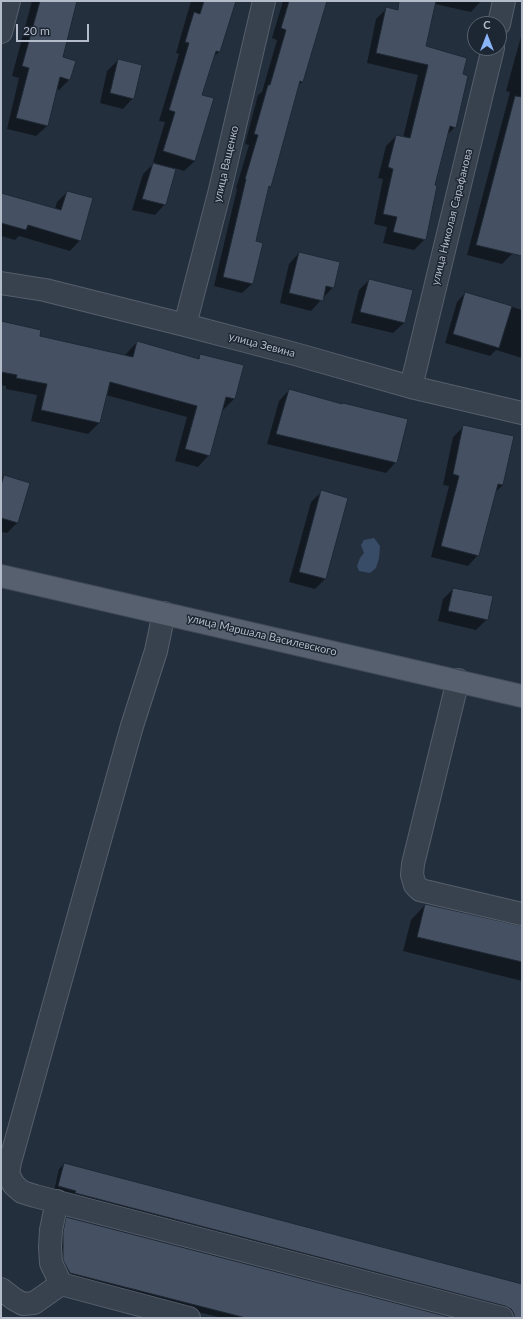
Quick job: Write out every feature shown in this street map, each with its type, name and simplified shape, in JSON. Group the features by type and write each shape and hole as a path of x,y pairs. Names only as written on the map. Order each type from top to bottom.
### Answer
{"main road":[{"name":"улица Маршала Василевского","path":"1,576 458,680 522,696"}],"street":[{"path":"1,32 9,1"},
{"name":"улица Ващенко","path":"185,325 220,190 264,1"},
{"path":"501,16 504,1"},
{"name":"улица Николая Сарафанова","path":"411,387 491,56"},
{"name":"улица Зевина","path":"1,283 45,290 295,354 411,387 522,413"},
{"path":"1,1196 132,726 156,651 164,613"},
{"path":"458,680 413,864 412,875 415,885 420,890 522,914"},
{"path":"8,1174 14,1185 22,1192 502,1318"},
{"path":"57,1201 51,1230 50,1248 51,1263 61,1284 189,1318"},
{"path":"1,1289 23,1304 34,1303 61,1284"}],"water":[{"path":"374,538 380,546 376,568 370,573 359,571 357,566 364,553 361,545 364,540"}],"building":[{"path":"40,1 77,1 63,57 76,61 70,80 60,77 48,126 16,118 29,68 22,66"},
{"path":"204,1 236,1 220,52 216,51 202,95 214,98 195,161 163,151 175,112 169,110 189,43 185,42 194,12 200,14"},
{"path":"289,1 327,1 303,82 300,81 271,187 269,186 256,241 263,243 253,284 223,277 245,179 258,135 254,134 286,30 281,28"},
{"path":"399,1 436,1 426,46 467,58 463,74 468,76 456,128 450,126 435,185 437,186 426,240 393,232 397,217 383,214 393,169 388,167 396,135 410,138 428,65 376,53 386,7 398,10"},
{"path":"118,59 142,65 134,99 110,93"},
{"path":"515,96 522,97 522,256 476,245"},
{"path":"153,163 176,169 166,205 142,199"},
{"path":"67,191 93,198 81,241 28,225 26,230 1,223 1,193 61,210"},
{"path":"299,252 340,262 334,288 326,286 323,301 289,293"},
{"path":"369,279 413,290 405,323 360,312"},
{"path":"465,292 512,306 499,348 453,334"},
{"path":"1,321 41,330 40,336 133,357 137,341 199,359 200,354 244,365 235,399 226,397 210,456 185,449 197,406 110,382 100,423 41,410 47,384 16,378 17,375 1,372"},
{"path":"289,389 342,404 408,419 397,463 276,434"},
{"path":"463,425 514,436 503,485 498,484 479,556 441,546 459,476 453,474"},
{"path":"4,475 30,483 18,523 1,518 1,485"},
{"path":"321,490 348,498 326,579 299,572"},
{"path":"453,588 493,596 488,620 448,611"},
{"path":"425,904 522,926 522,962 417,937"},
{"path":"64,1163 522,1284 522,1318 514,1318 514,1314 511,1309 505,1306 75,1193 76,1191 58,1186"},
{"path":"66,1217 453,1318 246,1318 70,1273 63,1260 63,1232"}]}
